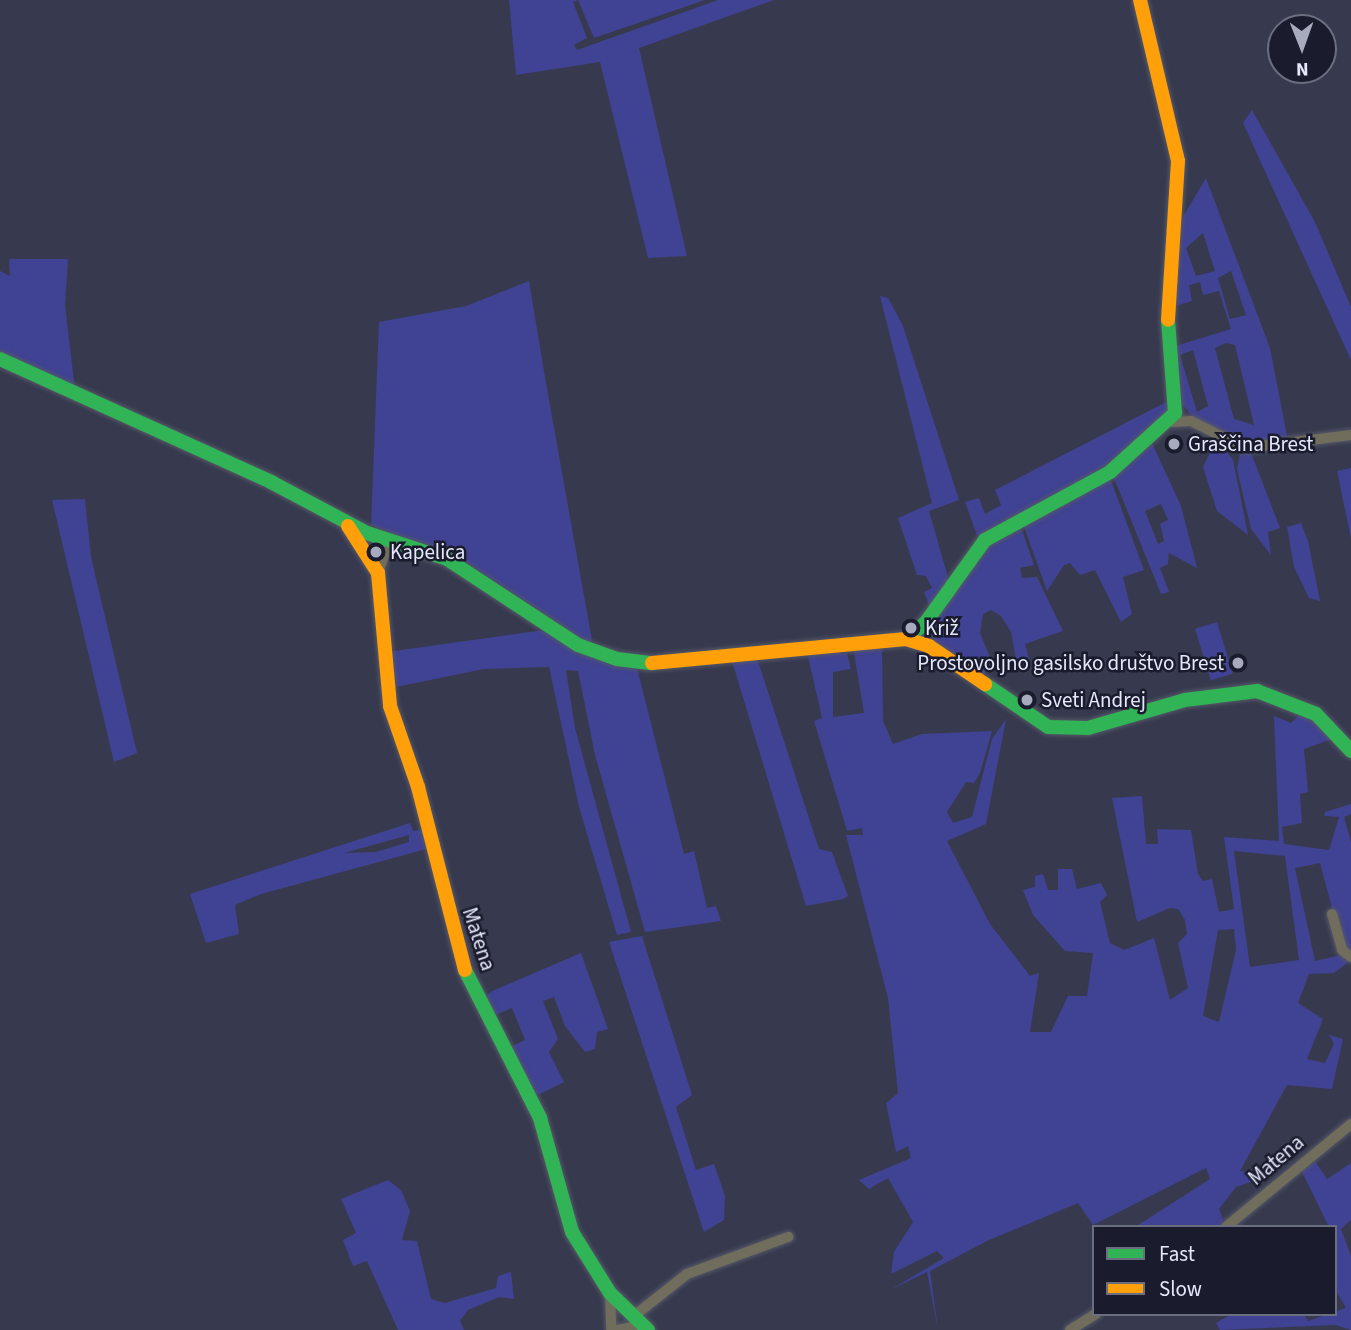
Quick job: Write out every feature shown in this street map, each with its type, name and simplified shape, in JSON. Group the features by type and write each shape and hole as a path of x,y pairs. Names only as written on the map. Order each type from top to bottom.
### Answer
{"street":[{"path":"1140,0 1178,161 1167,291 1166,348 1174,399 1171,422"},
{"path":"0,359 271,482 345,523 473,573 578,645 639,664 906,639 929,646 1048,727 1088,729 1185,700 1257,691 1316,714 1351,751"},
{"path":"1174,399 1191,421 1245,448 1351,435"},
{"path":"906,639 926,622 985,540 1110,472 1171,422 1191,421"},
{"name":"Matena","path":"345,523 378,573"},
{"name":"Matena","path":"389,541 378,573 390,706 418,787 463,962 540,1118 572,1232 610,1293 642,1324"},
{"path":"926,622 929,646"},
{"path":"1332,914 1342,950 1351,957"},
{"name":"Matena","path":"1228,1225 1351,1124"},
{"path":"610,1293 614,1330 642,1324 687,1274 788,1237"},
{"path":"1070,1330 1093,1316"}],"shaded area":[{"path":"509,0 578,0 573,2 587,38 574,45 577,50 718,0 774,0 639,48 687,256 648,258 600,62 516,75"},
{"path":"578,0 705,0 594,38"},
{"path":"1252,110 1315,222 1351,307 1351,360 1243,123"},
{"path":"1206,178 1270,348 1288,441 1247,446 1197,421 1179,401 1169,348 1231,329 1219,291 1203,295 1200,282 1189,285 1192,301 1169,308 1177,227","holes":["1203,233 1215,271 1196,276 1186,248","1231,271 1246,315 1230,319 1218,278","1226,343 1235,345 1254,425 1234,419 1215,348","1193,350 1208,406 1197,412 1180,355"]},
{"path":"9,259 68,259 65,305 75,390 0,355 0,271 10,276"},
{"path":"529,281 593,646 467,563 371,525 379,322 466,306"},
{"path":"880,296 888,298 903,326 959,500 929,511 950,584 931,611 924,592 932,588 926,576 917,575 898,518 932,503"},
{"path":"1172,399 1171,408 1128,454 978,538 965,502 979,498 985,514 1001,505 995,490"},
{"path":"1217,439 1233,460 1248,535 1217,511 1203,467"},
{"path":"1151,441 1181,506 1197,568 1169,553 1168,564 1160,568 1169,592 1161,594 1112,473","holes":["1161,504 1168,520 1160,524 1164,541 1158,544 1145,511"]},
{"path":"1250,450 1280,528 1268,532 1271,555 1251,529 1237,469 1240,454"},
{"path":"1351,468 1351,538 1337,471"},
{"path":"1110,478 1144,570 1123,577 1132,614 1121,622 1095,570 1080,575 1070,563 1064,565 1047,591 1022,521"},
{"path":"85,499 91,557 137,753 114,762 52,500"},
{"path":"1301,523 1308,541 1320,601 1309,598 1294,567 1287,527"},
{"path":"1021,527 1034,565 1020,568 1022,578 1037,577 1063,631 1025,644 1031,666 1016,659 1011,632 1001,616 991,610 983,614 980,633 992,662 983,677 933,642 929,626 979,551"},
{"path":"1217,622 1233,674 1211,680 1195,629"},
{"path":"544,630 637,668 684,854 694,851 707,908 716,906 721,921 645,932 595,755 578,671 566,670 575,728 631,932 617,935 579,807 549,667 484,669 391,688 387,652"},
{"path":"882,644 883,721 893,744 922,734 992,731 980,773 974,783 966,782 947,812 953,823 972,817 992,739 1006,719 986,824 947,841 990,924 1030,976 1039,973 1030,1032 1051,1032 1068,996 1087,996 1093,953 1065,951 1033,915 1023,890 1035,887 1035,876 1043,874 1048,890 1058,890 1058,869 1072,869 1077,889 1101,883 1107,895 1100,902 1110,943 1124,950 1154,938 1170,1000 1188,988 1178,943 1187,934 1185,920 1178,909 1170,908 1137,922 1112,798 1142,796 1146,844 1158,844 1157,829 1191,830 1198,874 1203,881 1212,879 1219,912 1234,909 1224,837 1279,841 1274,716 1291,723 1303,711 1335,738 1304,749 1308,792 1300,794 1302,823 1282,827 1284,844 1329,850 1339,817 1324,816 1325,812 1351,804 1351,814 1344,817 1351,842 1351,954 1342,946 1320,863 1295,868 1315,961 1341,955 1351,960 1334,973 1309,974 1298,1003 1323,1019 1307,1059 1325,1063 1334,1044 1329,1035 1343,1039 1332,1089 1287,1085 1240,1171 1265,1174 1262,1178 1236,1187 1219,1209 1224,1222 1220,1225 1138,1225 1210,1179 1206,1168 1093,1225 1078,1203 987,1241 930,1271 938,1330 927,1272 890,1290 944,1258 937,1251 891,1274 894,1252 913,1222 888,1178 869,1189 859,1180 911,1158 908,1146 896,1152 886,1103 898,1093 888,998 846,835 863,835 862,828 847,831 814,721 822,718 807,652 847,653 851,669 833,672 833,717 864,713 853,647","holes":["1234,851 1285,856 1299,960 1250,967","1234,929 1236,950 1219,1022 1203,1016 1218,930"]},
{"path":"757,658 819,849 832,852 848,896 843,899 806,906 732,661"},
{"path":"410,823 413,831 425,829 430,848 261,894 235,905 239,934 206,943 190,894","holes":["409,835 409,842 376,852 344,853"]},
{"path":"642,936 692,1095 676,1107 696,1170 714,1164 725,1196 724,1220 704,1232 609,942"},
{"path":"581,953 608,1029 597,1032 595,1049 585,1052 565,1026 554,997 543,1001 558,1039 549,1052 564,1082 534,1097 508,1048 525,1040 512,1008 491,1017 484,1001 490,992"},
{"path":"1315,1161 1327,1179 1351,1163 1351,1220 1341,1229 1351,1256 1351,1330 1336,1325 1220,1330 1216,1323 1228,1316 1305,1316 1308,1321 1323,1316 1337,1316 1337,1311 1346,1308 1337,1292 1337,1225 1328,1225 1302,1172"},
{"path":"388,1180 401,1190 410,1211 402,1240 417,1241 431,1299 445,1303 496,1288 498,1276 511,1272 514,1299 499,1297 468,1310 460,1321 464,1330 398,1330 367,1261 353,1266 343,1240 356,1233 341,1199"}],"traffic: fast":[{"path":"906,639 926,622 985,540 1110,472 1175,413 1168,320"},
{"path":"0,359 271,482 367,533 447,559 578,645 617,659 652,663"},
{"path":"985,684 1048,727 1088,728 1185,700 1257,691 1316,714 1351,751"},
{"path":"465,970 540,1118 572,1232 610,1293 648,1330"}],"traffic: slow":[{"path":"1140,0 1178,161 1168,320"},
{"path":"348,526 378,573 390,706 418,787 465,970"},
{"path":"652,663 906,639 929,646 985,684"}],"place":[{"name":"Graščina Brest","path":"1174,444"},
{"name":"Kapelica","path":"376,552"},
{"name":"Križ","path":"911,628"},
{"name":"Prostovoljno gasilsko društvo Brest","path":"1238,663"},
{"name":"Sveti Andrej","path":"1027,700"}]}
